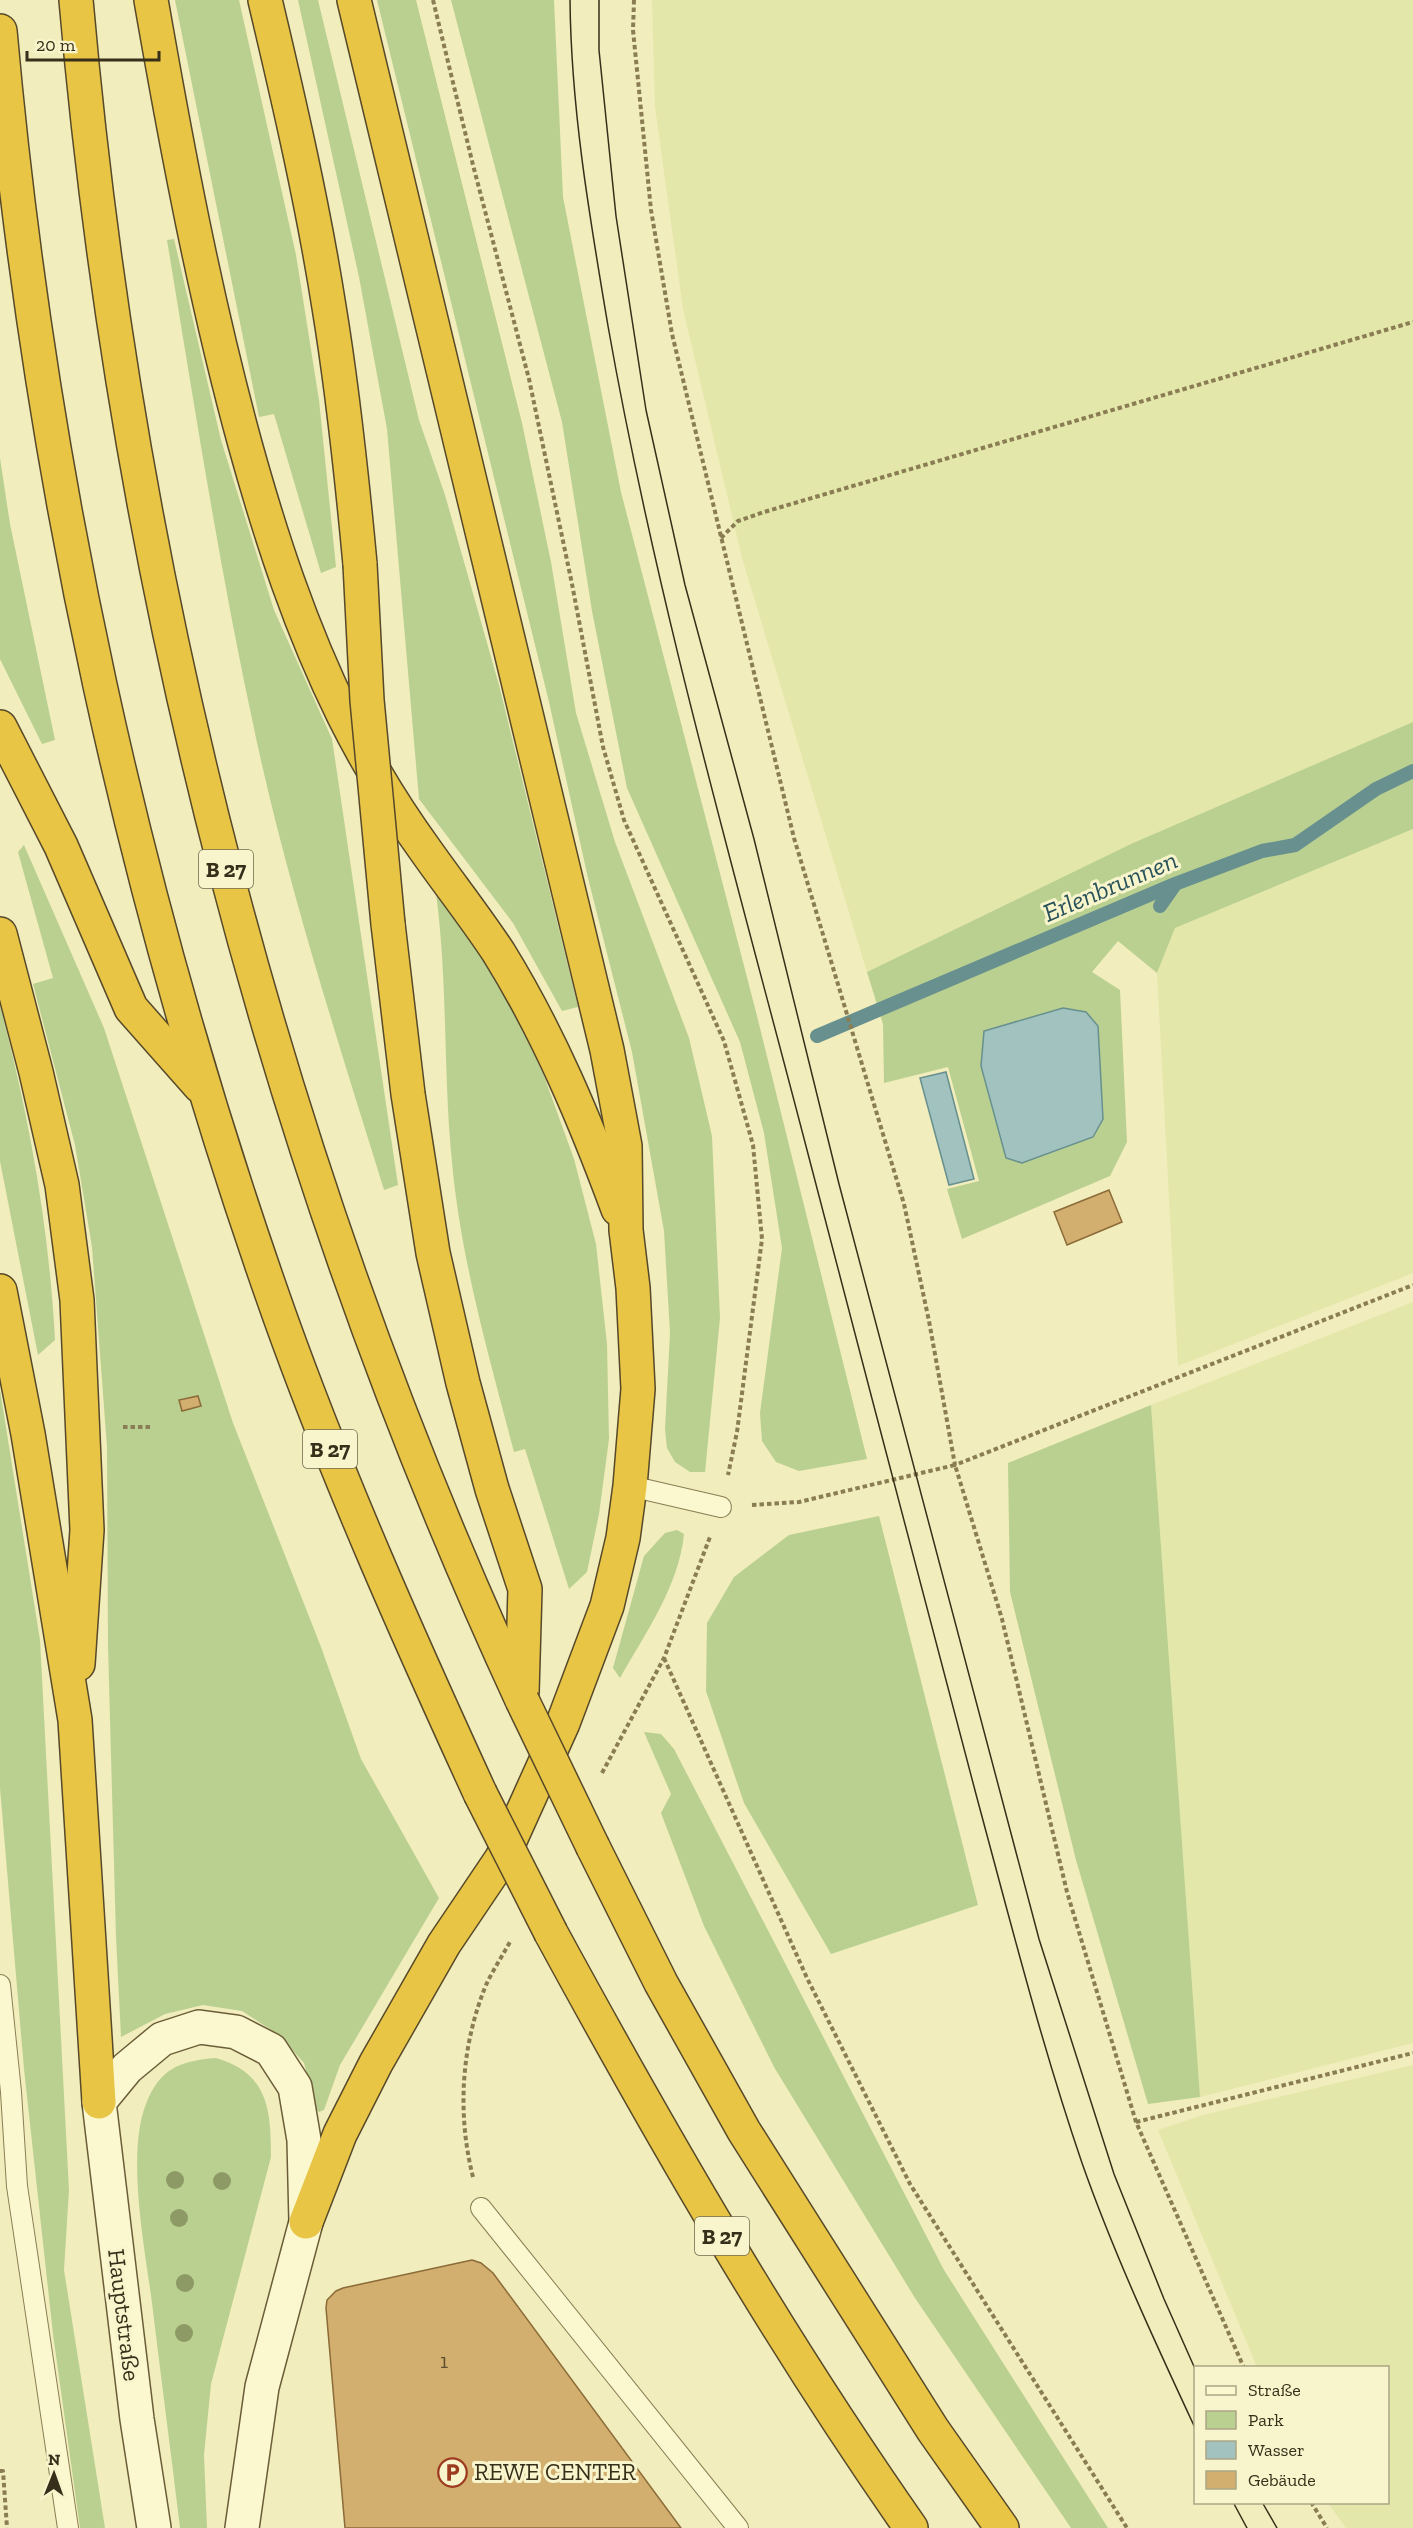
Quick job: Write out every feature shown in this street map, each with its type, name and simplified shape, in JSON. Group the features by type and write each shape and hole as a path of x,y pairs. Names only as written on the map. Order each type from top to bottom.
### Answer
{"highway":[{"name":"B 27","path":"76,0 104,253 139,482 163,601 214,823 274,1046 348,1273 387,1382 437,1507 522,1700 661,1983 744,2131 933,2430 1002,2528"},
{"path":"151,0 179,157 216,331 257,486 298,612 346,720 373,767 424,849 497,950 549,1042 583,1116 626,1230"},
{"path":"265,0 329,306 350,464 388,924 408,1094 433,1253 466,1393 492,1489 525,1589 522,1700"},
{"path":"306,2222 340,2134 376,2062 444,1944 502,1858 563,1723 607,1606 623,1538 638,1389 633,1288 626,1230 625,1146 607,1050 354,0"},
{"name":"B 27","path":"0,31 14,173 28,282 81,591 144,868 207,1094 270,1288 322,1429 367,1541 480,1793 551,1933 633,2083 745,2274 911,2528"},
{"path":"0,727 27,776 92,914 131,1008 207,1094"},
{"path":"0,934 36,1072 62,1185 77,1300 87,1530 75,1720"},
{"path":"0,1292 28,1434 75,1720 99,2102"}],"main road":[{"path":"99,2102 127,2068 162,2039 199,2026 236,2032 271,2050 295,2087 304,2140 306,2222 262,2387 242,2528"},
{"name":"Hauptstraße","path":"99,2102 137,2419 154,2528"}],"lane":[{"path":"630,1486 721,1507"},
{"path":"0,1985 17,2186 68,2528"},
{"path":"481,2208 738,2528"}],"path":[{"path":"634,0 633,30 652,221 672,334 794,838 904,1204 929,1321 955,1465 1002,1619 1067,1892 1136,2122 1244,2366"},
{"path":"720,538 738,521 764,512 1413,322"},
{"path":"721,1507 799,1502 955,1465 1413,1285"},
{"path":"116,1427 153,1427"},
{"path":"664,1658 807,1978 910,2184 1127,2528"},
{"path":"1136,2122 1413,2053"},
{"path":"0,2471 3,2471 7,2528"},
{"path":"1312,2504 1327,2528"}],"green space":[{"path":"175,0 239,0 296,255 319,400 336,567 321,573 274,414 259,417"},
{"path":"298,0 318,0 419,420 445,495 499,685 578,1007 562,1011 513,923 419,799 387,429 359,277"},
{"path":"377,0 416,0 522,423 551,562 576,713 615,842 689,1038 712,1136 720,1318 705,1472 690,1472 675,1462 667,1448 665,1429 670,1333 664,1231 632,1052"},
{"path":"451,0 554,0 563,197 621,492 756,1012 867,1459 799,1471 776,1462 762,1441 760,1413 782,1248 764,1133 740,1042 627,788 592,611 562,422"},
{"path":"652,0 1413,0 1413,722 1133,843 867,972 742,558 683,309 655,107"},
{"path":"174,239 221,440 274,610 332,739 398,1185 384,1190 285,859 258,747 220,557 167,240"},
{"path":"0,458 10,524 55,740 42,744 0,659"},
{"path":"1413,722 1413,829 1175,928 1157,973 1118,941 1092,972 1120,990 1127,1142 1110,1176 962,1239 947,1189 979,1181 948,1067 884,1083 883,1024 867,972 1133,843","holes":["1103,1119 1093,1137 1022,1163"]},
{"path":"1413,829 1413,1273 1178,1366 1157,973 1175,928"},
{"path":"24,845 104,1028 233,1423 321,1647 361,1759 439,1898 340,2065 324,2110 319,2112 316,2109 304,2063 279,2035 242,2011 203,2005 165,2014 121,2037 108,1646 107,1447 92,1247 75,1145 33,984 53,978 18,852"},
{"path":"436,893 504,987 544,1076 574,1159 596,1244 607,1344 609,1439 599,1514 587,1572 569,1589 525,1449 514,1452 477,1308 462,1236 449,1129 442,960"},
{"path":"0,1006 29,1130 48,1255 55,1340 38,1355 0,1161"},
{"path":"1413,1302 1413,2043 1200,2097 1151,1405"},
{"path":"0,1390 40,1640 69,2190 64,2270 105,2528 80,2528 53,2334 24,2069 0,1788"},
{"path":"1151,1405 1200,2097 1148,2104 1076,1860 1010,1592 1008,1463"},
{"path":"879,1516 978,1905 831,1954 744,1803 706,1691 707,1623 734,1577 789,1535"},
{"path":"677,1530 684,1534 681,1553 668,1591 620,1678 613,1668 644,1556 665,1533"},
{"path":"644,1732 661,1734 674,1749 944,2270 1108,2528 1071,2528 915,2298 774,2067 704,1926 661,1813 671,1794"},
{"path":"216,2058 247,2073 263,2095 270,2123 271,2157 211,2384 204,2455 207,2528 180,2528 139,2202 138,2149 140,2125 146,2104 158,2082 165,2074 182,2064"},
{"path":"1413,2065 1413,2528 1346,2528 1329,2504 1389,2504 1389,2366 1257,2366 1158,2130 1203,2115"}],"water":[{"path":"1063,1008 1086,1012 1098,1026 1103,1119 1093,1137 1022,1163 1006,1158 981,1066 984,1031"},
{"path":"946,1072 974,1179 949,1185 920,1078"}],"building":[{"path":"1109,1190 1122,1222 1067,1245 1054,1212"},
{"path":"198,1396 201,1406 182,1411 179,1400"},
{"path":"472,2260 481,2263 493,2273 681,2528 345,2528 327,2300 343,2288"}],"waterway":[{"name":"Erlenbrunnen","path":"817,1036 1175,884 1262,851 1295,845 1376,789 1413,771"},
{"path":"1160,906 1174,886"}],"tram line":[{"path":"570,0 578,123 588,205 608,326 650,534 699,740 955,1717 1039,2027 1094,2197 1136,2298 1194,2426"},
{"path":"599,0 599,50 616,216 646,410 685,585 754,839 839,1184 1039,1939 1114,2174 1194,2366"},
{"path":"1234,2504 1247,2528"},
{"path":"1263,2504 1277,2528"}],"place":[{"name":"REWE CENTER","path":"453,2472"}]}
